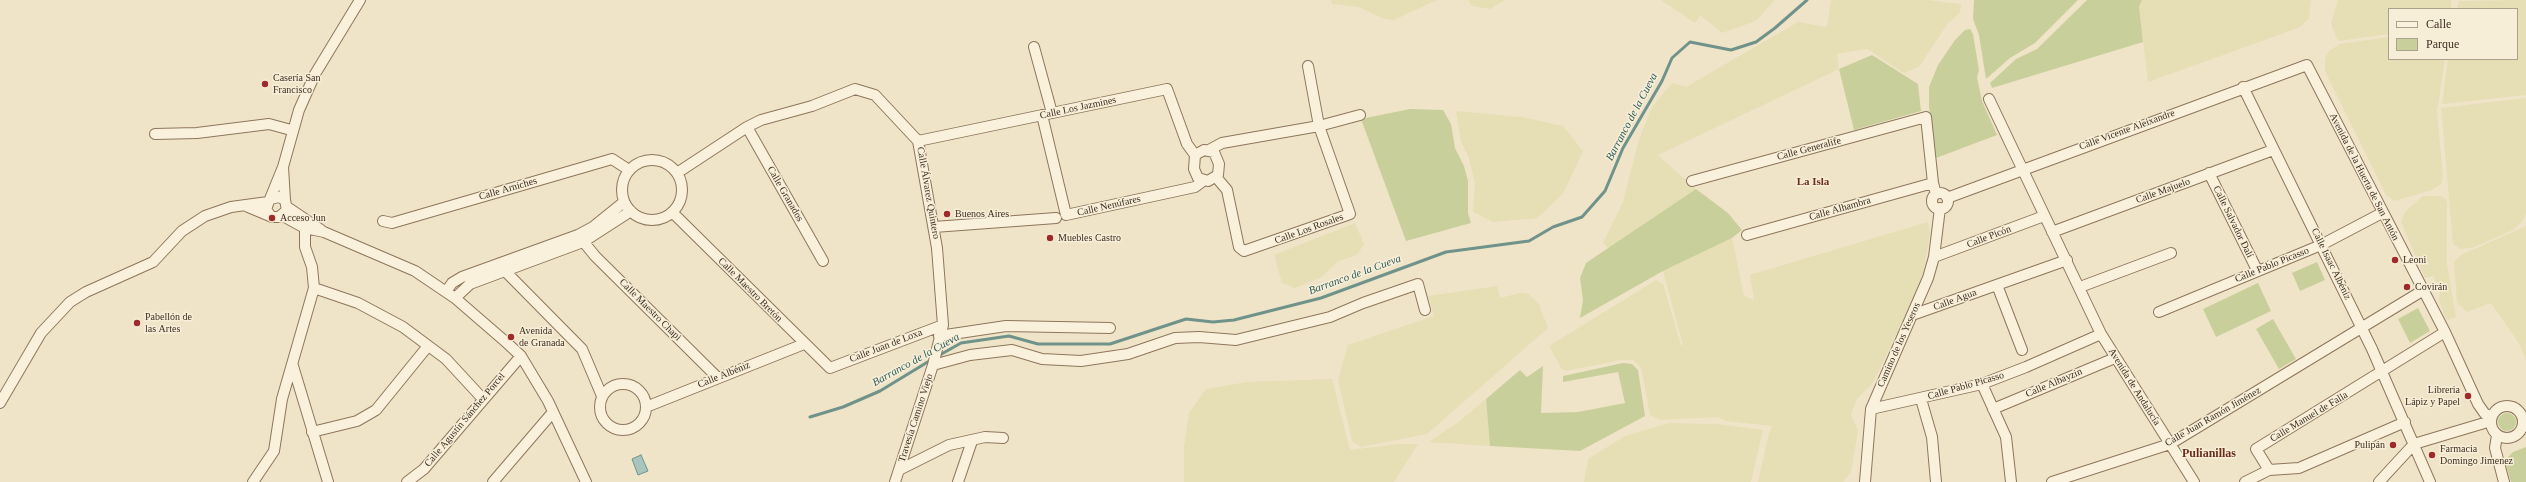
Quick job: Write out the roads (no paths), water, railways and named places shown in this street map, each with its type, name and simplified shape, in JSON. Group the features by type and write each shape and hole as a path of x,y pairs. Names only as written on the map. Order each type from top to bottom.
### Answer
{"street":[{"path":"270,215 266,209 282,167 292,130 315,74 360,0"},
{"path":"1034,47 1052,113"},
{"name":"Calle Vicente Aleixandre","path":"1947,198 2243,87 2307,65"},
{"name":"Avenida de la Huerta de San Antón","path":"2307,65 2422,291 2445,332 2474,396 2487,404 2494,415"},
{"name":"Calle Los Rosales","path":"1216,177 1226,190 1239,247 1244,251 1350,214 1319,126 1308,66"},
{"name":"Calle Isaac Albéniz","path":"2243,87 2383,372 2406,422 2430,482"},
{"name":"Calle Álvarez Quintero","path":"677,173 747,127 761,120 812,106 850,90 860,89 871,92 879,98 918,141 934,227 943,325 939,336"},
{"name":"Calle Los Jazmines","path":"918,141 1167,89 1187,144 1195,155"},
{"name":"Avenida de Andalucía","path":"1990,99 2021,170 2067,260 2101,334 2194,482"},
{"name":"Calle Nenúfares","path":"1042,115 1066,215 1195,187 1203,180"},
{"path":"1209,150 1218,158 1219,172 1216,177 1203,180 1195,174 1195,155 1201,151 1209,150 1222,143 1319,126 1360,115"},
{"name":"Calle Generalife","path":"1692,181 1926,117 1933,183"},
{"path":"156,134 197,134 269,124 292,130"},
{"name":"Calle Granados","path":"747,127 823,261"},
{"name":"Calle Majuelo","path":"2052,232 2273,150"},
{"name":"Calle Arniches","path":"383,221 392,222 612,159 629,170"},
{"path":"648,160 659,161 669,165 677,173 682,190 681,199 672,212 654,220 642,218 631,211 624,202 622,191 624,180 629,170 638,163 648,160"},
{"path":"246,206 276,217 285,208 282,167"},
{"name":"Calle Salvador Dalí","path":"2209,173 2257,270"},
{"path":"1933,183 1936,194 1933,203 1940,208 1947,205 1947,198 1941,193 1936,194"},
{"name":"Calle Alhambra","path":"1747,236 1933,183"},
{"path":"0,403 41,332 70,302 86,292 153,262 182,230 192,222 218,210 246,206 269,201 279,197 285,208 305,228 324,232"},
{"path":"580,238 624,202"},
{"path":"285,208 324,232 415,271 455,298 521,356 553,412 586,482"},
{"name":"Camino de los Yeseros","path":"1865,482 1871,409 1912,315 1934,257 1940,208"},
{"path":"455,298 470,284 503,267 580,238 631,211"},
{"name":"Calle Maestro Bretón","path":"672,212 830,368"},
{"name":"Calle Pablo Picasso","path":"2159,312 2257,270 2321,245 2382,213"},
{"name":"Calle Picón","path":"1934,257 2044,216"},
{"path":"934,227 1056,218"},
{"path":"253,482 274,451 282,399 293,366 314,288 312,267 305,247 305,228"},
{"name":"Calle Maestro Chapi","path":"580,238 718,377"},
{"path":"2080,287 2171,253"},
{"name":"Calle Agua","path":"1912,315 2067,260"},
{"path":"446,292 452,283 462,277 503,267"},
{"path":"503,267 582,349 602,396 600,411 603,418 614,428 629,429 635,426 644,414 646,407 641,393 628,384 613,386 602,396"},
{"path":"932,365 970,355 1012,350 1042,359 1081,361 1128,354 1175,338 1199,337 1236,340 1330,317 1363,302 1418,284 1425,310"},
{"path":"1997,285 2022,350"},
{"path":"314,288 358,303 403,327 446,359 483,399"},
{"name":"Calle Juan Ramón Jiménez","path":"2052,482 2170,444 2362,329 2422,291"},
{"name":"Calle Juan de Loxa","path":"830,368 943,325"},
{"path":"939,336 1006,326 1110,328"},
{"path":"2383,372 2445,332"},
{"name":"Calle Pablo Picasso","path":"1871,409 1921,399 1982,384 2026,368 2101,334"},
{"name":"Travesía Camino Viejo","path":"895,482 932,365 939,336"},
{"name":"Calle Albéniz","path":"646,407 804,344"},
{"path":"312,432 357,421 376,410 428,346"},
{"name":"Calle Agustín Sánchez Porcel","path":"407,482 424,469 521,356"},
{"name":"Calle Albayzin","path":"1993,409 2115,358"},
{"path":"293,366 328,482"},
{"name":"Calle Manuel de Falla","path":"2269,470 2256,449 2383,372"},
{"path":"1982,384 2006,437 2010,482"},
{"path":"1921,399 1932,437 1936,482"},
{"path":"2379,482 2414,444 2494,415 2509,405 2524,413 2524,427 2518,434 2508,438 2497,435"},
{"path":"493,482 553,412"},
{"path":"2494,415 2497,435 2495,448 2504,482"},
{"path":"2245,482 2269,470 2299,468 2406,422"},
{"path":"899,470 949,445 985,437 1003,438"},
{"path":"2499,461 2508,438"},
{"path":"958,482 972,441"}],"water":[{"path":"641,455 648,471 638,475 632,459"}],"waterway":[{"name":"Barranco de la Cueva","path":"938,356 961,343 1009,336 1038,344 1110,344 1186,319 1213,322 1234,320 1321,298 1446,252 1529,241 1553,227 1582,217 1605,191 1623,148 1662,81 1672,58 1690,42 1731,50 1756,42 1775,28 1807,0"},
{"name":"Barranco de la Cueva","path":"810,417 843,407 880,391 931,360"}],"place":[{"name":"Casería San Francisco","path":"265,84"},
{"name":"Buenos Aires","path":"947,214"},
{"name":"Acceso Jun","path":"272,218"},
{"name":"Muebles Castro","path":"1050,238"},
{"name":"Leoni","path":"2395,260"},
{"name":"Covirán","path":"2407,287"},
{"name":"Pabellón de las Artes","path":"137,323"},
{"name":"Avenida de Granada","path":"511,337"},
{"name":"Libreria Lápiz y Papel","path":"2468,396"},
{"name":"Pulipán","path":"2393,445"},
{"name":"Farmacia Domingo Jimenez","path":"2432,455"}],"district":[{"name":"La Isla","path":"1813,182"},
{"name":"Pulianillas","path":"2209,454"}]}
